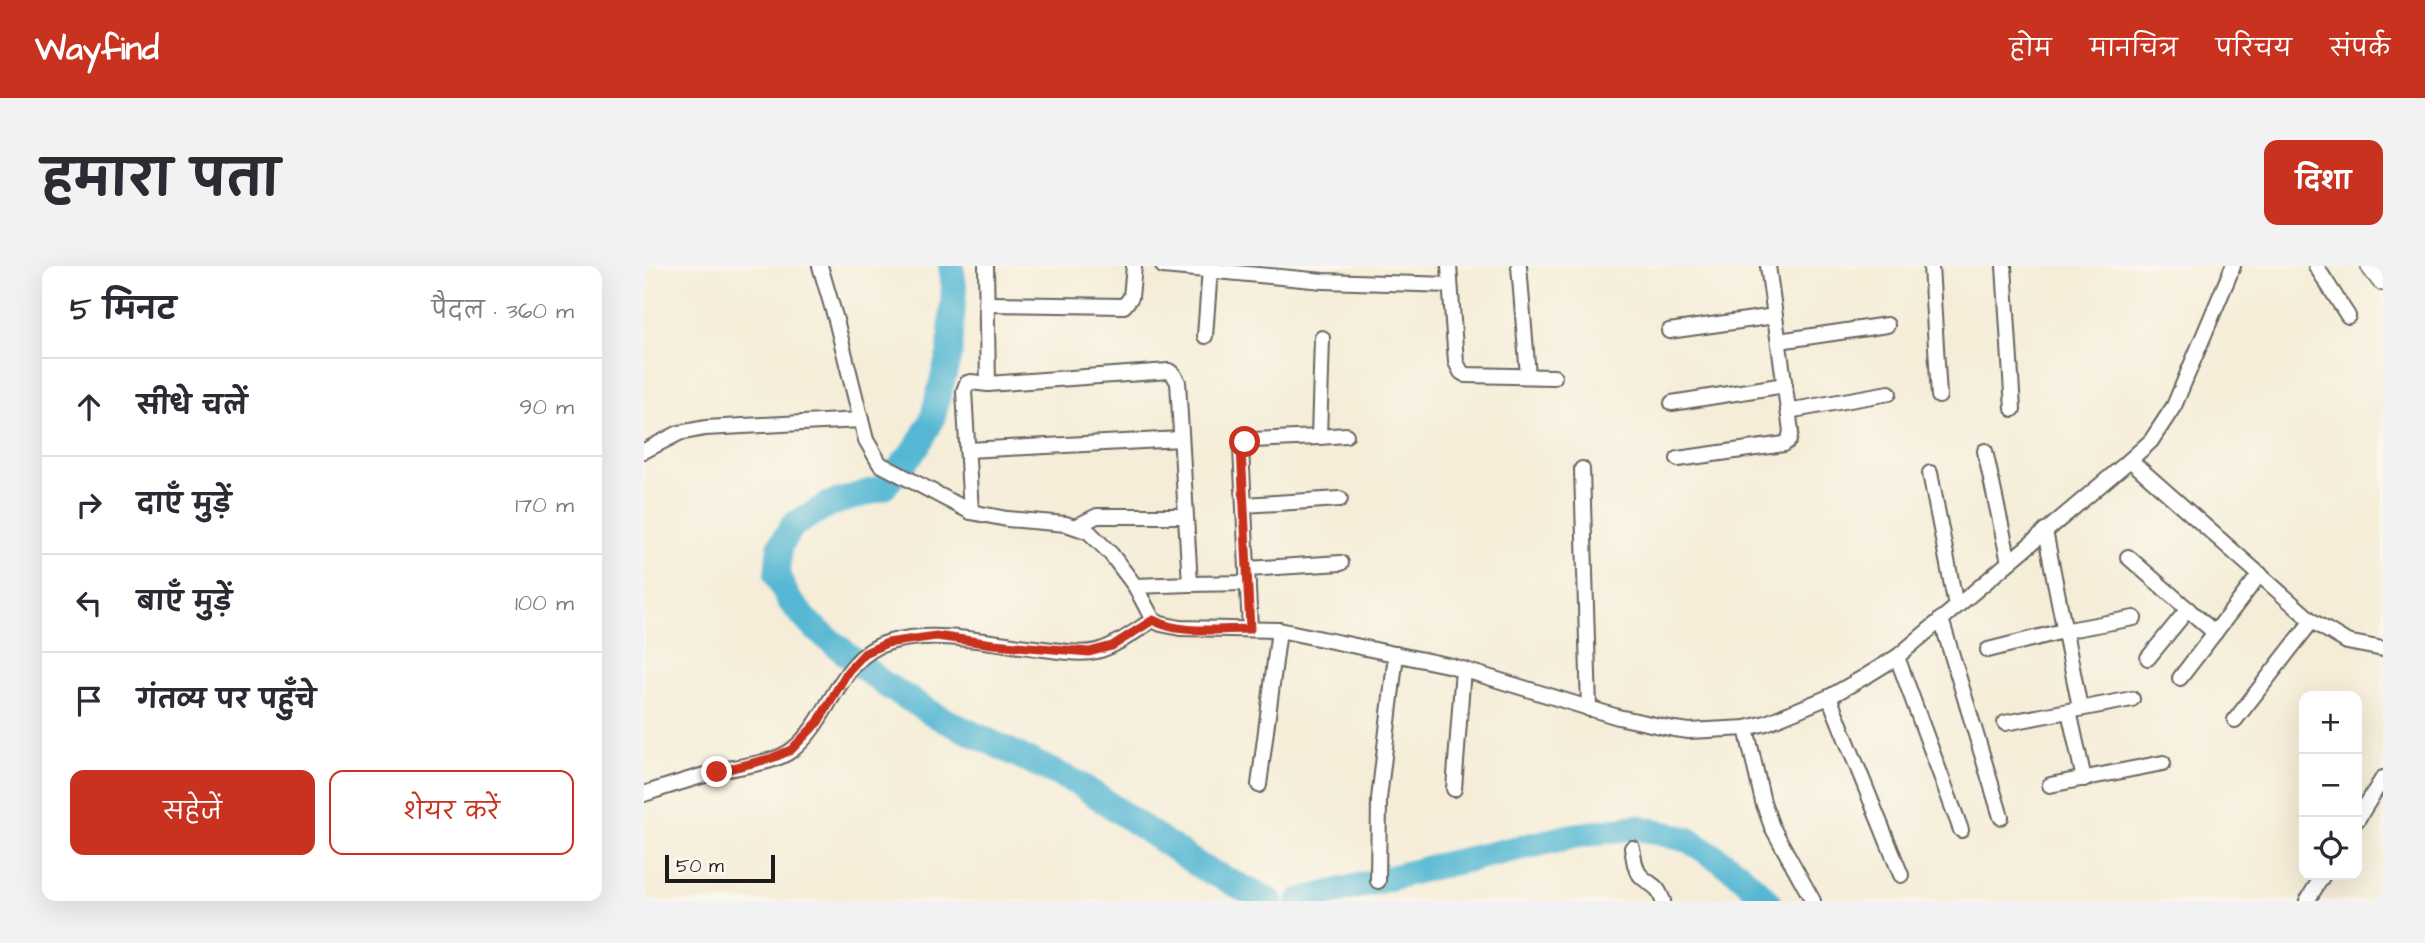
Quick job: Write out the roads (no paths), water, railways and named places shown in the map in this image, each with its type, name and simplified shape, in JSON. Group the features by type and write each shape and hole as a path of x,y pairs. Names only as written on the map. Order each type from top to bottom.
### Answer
{"main road":[{"path":"2373,266 2383,279"}],"street":[{"path":"820,266 866,440 880,464 971,512 1007,519 1077,526 1099,540 1135,586 1153,620 1180,628 1279,630 1396,654 1463,669 1589,709 1674,729 1746,727 1791,714 1829,697 1897,657 2151,441 2174,406 2233,266"},
{"path":"986,266 988,384"},
{"path":"986,304 1124,306 1130,297 1134,266"},
{"path":"1163,266 1323,281 1450,285"},
{"path":"1449,266 1456,362 1461,372 1466,375 1554,377"},
{"path":"1519,266 1528,376"},
{"path":"1678,459 1787,442 1791,431 1768,266"},
{"path":"1931,266 1939,396"},
{"path":"2004,266 2013,409"},
{"path":"2316,266 2348,316"},
{"path":"1205,336 1210,269"},
{"path":"1669,331 1775,316"},
{"path":"1779,341 1886,325"},
{"path":"1319,437 1322,338"},
{"path":"971,512 965,387 971,382 988,384 1169,371 1178,382 1189,584"},
{"path":"1672,403 1785,385"},
{"path":"1788,411 1889,393"},
{"path":"644,451 679,433 705,428 861,420"},
{"path":"1250,629 1241,448 1245,442 1346,435"},
{"path":"967,450 1181,439"},
{"path":"1985,451 2009,562"},
{"path":"2130,460 2312,621 2347,642 2383,649"},
{"path":"1582,469 1589,709"},
{"path":"1930,473 1956,606"},
{"path":"1244,505 1340,499"},
{"path":"1077,526 1097,516 1185,516"},
{"path":"2045,531 2063,631 2084,779"},
{"path":"2127,557 2215,633"},
{"path":"1135,586 1189,584 1341,563"},
{"path":"2180,678 2260,574"},
{"path":"2148,658 2188,610"},
{"path":"1988,650 2063,631 2134,618"},
{"path":"1941,619 2001,817"},
{"path":"644,794 772,758 791,750 818,722 848,671 865,653 887,643 936,636 1089,652 1112,646 1153,620"},
{"path":"2235,720 2312,621"},
{"path":"1259,785 1279,630"},
{"path":"1378,881 1379,799 1396,654"},
{"path":"1897,657 1961,830"},
{"path":"1454,789 1463,669"},
{"path":"1829,697 1901,875"},
{"path":"2005,723 2132,699"},
{"path":"1746,727 1763,802 1772,827 1813,901"},
{"path":"2050,785 2163,763"},
{"path":"2359,817 2383,778"},
{"path":"1632,848 1637,870 1642,877 1656,885 1663,901"},
{"path":"2307,901 2320,880"}],"waterway":[{"path":"951,266 954,286 950,351 932,420 917,447 883,488 830,504 793,525 780,546 777,574 788,599 811,625 884,684 940,718 1079,784 1201,867 1270,901"},
{"path":"1299,901 1429,868 1573,836 1636,827 1689,840 1736,871 1768,901"}]}
